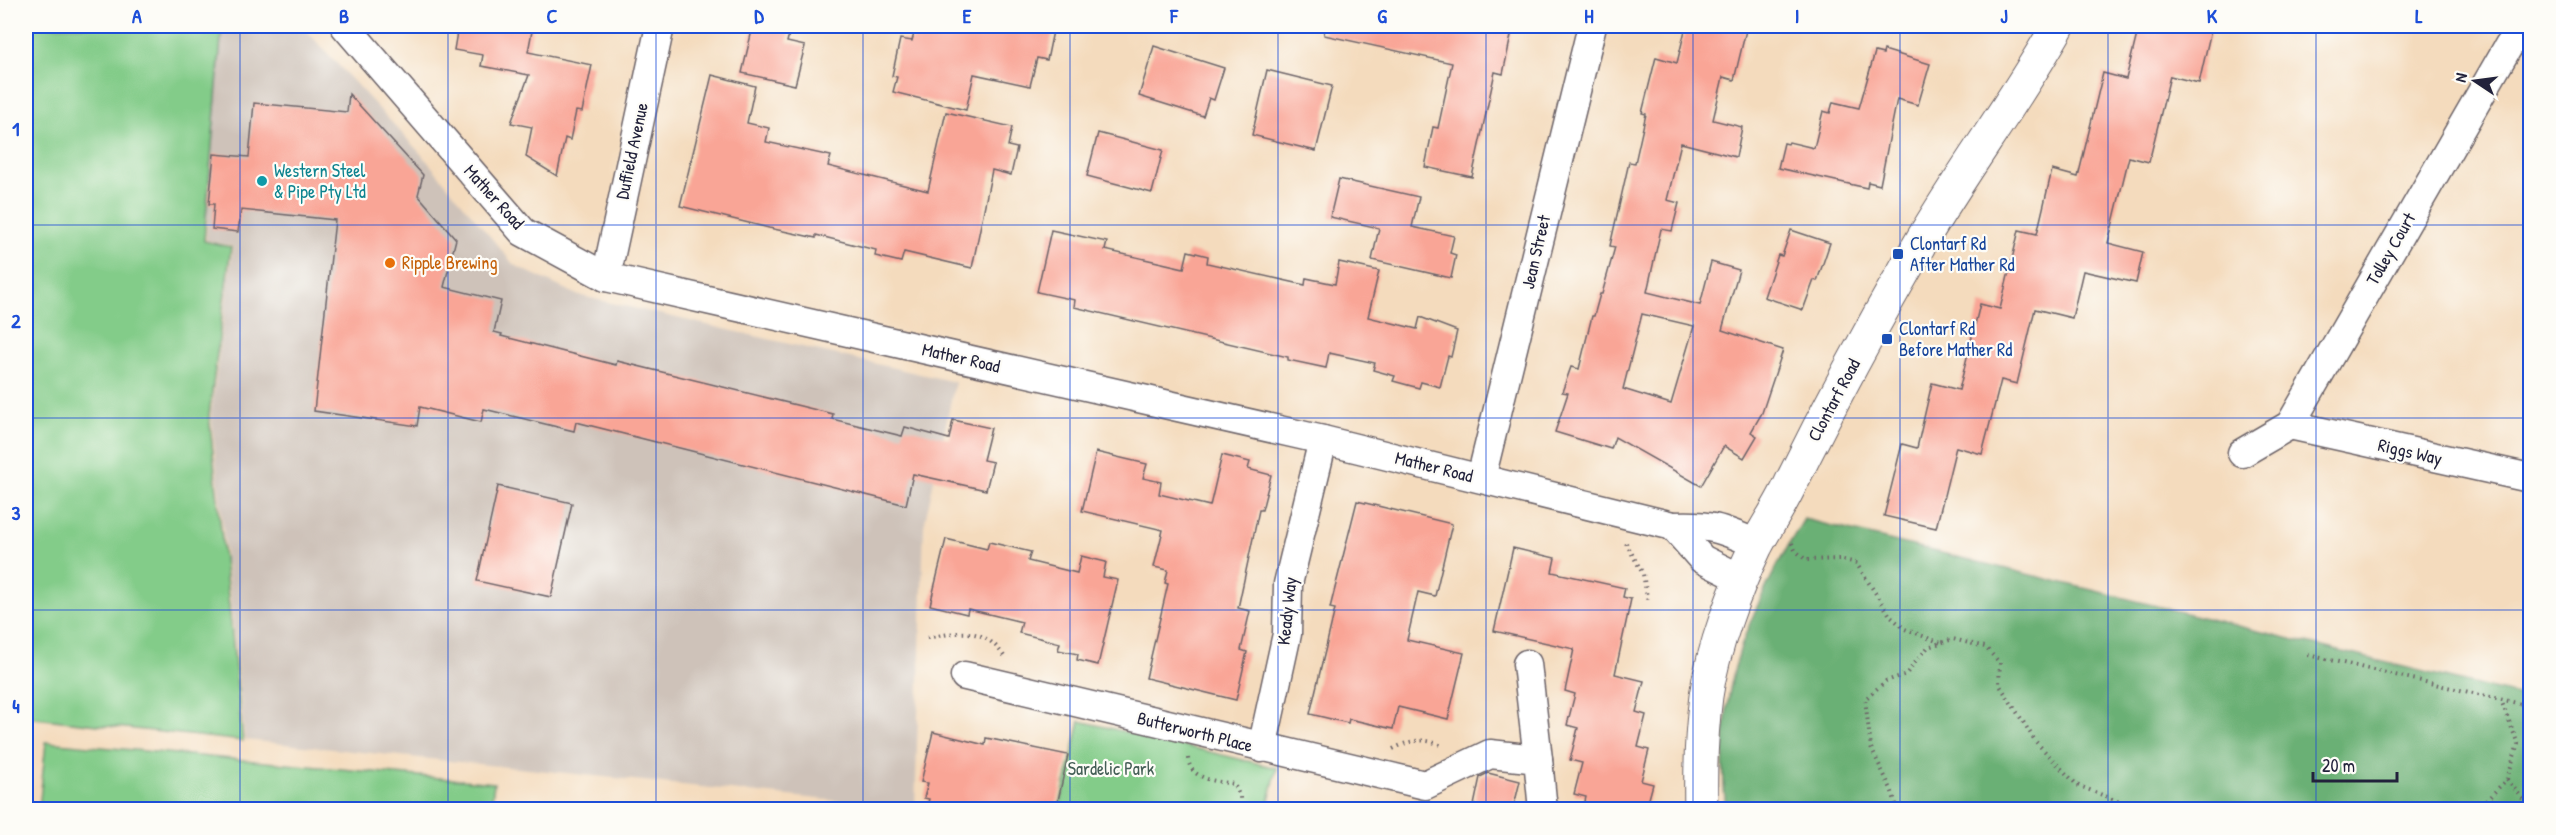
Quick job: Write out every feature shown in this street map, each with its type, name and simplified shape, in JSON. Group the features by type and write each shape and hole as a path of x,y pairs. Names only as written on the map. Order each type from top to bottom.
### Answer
{"street":[{"name":"Mather Road","path":"345,26 522,232 606,277 1323,440 1673,526 1717,527 1757,544"},
{"name":"Duffield Avenue","path":"606,277 660,26"},
{"name":"Jean Street","path":"1481,478 1592,26"},
{"name":"Clontarf Road","path":"1701,810 1701,747 1706,695 1717,649 1757,544 1789,488 1820,424 1923,239 2039,60 2058,26"},
{"name":"Tolley Court","path":"2242,453 2290,425 2520,26"},
{"name":"Riggs Way","path":"2290,425 2530,478"},
{"name":"Keady Way","path":"1262,748 1287,634 1288,584 1323,440"},
{"path":"1673,526 1702,559 1742,579"},
{"path":"1527,664 1543,810"},
{"name":"Butterworth Place","path":"965,676 1425,785 1490,754 1538,759"}],"path":[{"path":"1791,540 1795,550 1806,560 1840,559 1856,563 1891,617 1905,629 1942,643"},
{"path":"927,638 959,632 979,634 995,644 1007,660"},
{"path":"1898,810 1891,789 1871,748 1865,699 1886,681 1906,674 1928,647 1953,639 1985,647 2000,663 1999,684 2036,742 2077,785 2140,810"},
{"path":"2308,655 2530,706"},
{"path":"2433,810 2433,807 2477,810 2507,780 2518,744 2501,699"},
{"path":"1192,731 1188,751 1189,765 1195,774 1234,784 1240,797 1241,810"},
{"path":"2507,780 2530,808"}],"shaded area":[{"path":"150,26 302,26 422,155 514,265 577,295 955,382 924,526 915,809 245,740 211,414 233,246 206,240 208,218 138,205"}],"green space":[{"path":"26,26 222,26 204,241 231,247 209,415 243,741 26,717"},
{"path":"1804,519 2530,698 2530,809 1726,809 1723,770 1725,729 1730,688 1740,650 1760,600"},
{"name":"Sardelic Park","path":"1080,721 1277,768 1267,809 1059,809"},
{"path":"46,742 494,783 491,809 39,809"}],"building":[{"path":"458,26 533,26 528,52 592,65 582,112 576,111 570,140 565,138 557,176 526,157 532,127 511,123 529,75 481,66 483,55 454,50"},
{"path":"753,26 791,26 787,42 805,46 795,85 742,73"},
{"path":"916,26 1043,26 1043,29 1053,31 1047,60 1037,58 1030,86 974,74 966,110 893,92 897,77 892,76 900,39 912,41"},
{"path":"1325,26 1513,26 1503,74 1495,72 1472,177 1425,167 1433,127 1438,128 1452,63 1324,35"},
{"path":"1686,26 1747,26 1734,80 1723,77 1713,120 1742,127 1736,157 1681,143 1667,200 1679,203 1672,231 1661,229 1647,292 1700,305 1711,262 1739,270 1722,330 1783,350 1762,413 1751,432 1757,436 1744,458 1724,446 1701,486 1615,437 1611,449 1555,432 1568,393 1562,392 1571,367 1579,369 1592,316 1594,316 1600,294 1602,294 1615,247 1610,246 1629,162 1635,163 1646,114 1642,113 1656,57 1677,63","holes":["1642,314 1694,326 1671,404 1623,389"]},
{"path":"2139,26 2212,26 2199,83 2170,76 2149,162 2129,157 2108,243 2143,252 2136,283 2083,271 2072,318 2035,309 2017,384 2001,380 1982,454 1956,447 1936,528 1884,516 1902,444 1917,448 1932,383 1959,390 1980,304 2000,309 2019,230 2037,234 2052,170 2078,177 2103,73 2126,79"},
{"path":"1154,46 1224,68 1214,100 1209,98 1203,116 1139,96"},
{"path":"1884,50 1930,64 1918,105 1897,99 1880,185 1868,182 1867,188 1778,168 1784,143 1789,142 1814,148 1823,111 1830,113 1833,102 1859,108 1875,52 1883,54"},
{"path":"1267,70 1332,86 1316,151 1252,135"},
{"path":"712,75 755,86 747,123 769,128 766,142 831,156 828,166 928,191 946,112 1012,127 1008,146 1017,148 1011,175 992,170 972,268 904,252 901,262 875,256 876,250 816,235 816,238 769,228 680,206"},
{"path":"349,94 423,175 418,195 456,239 444,287 501,301 494,332 502,334 501,336 616,365 617,361 833,414 832,419 902,436 905,427 949,439 953,420 991,428 983,460 993,462 986,490 913,474 906,505 576,422 574,431 484,409 481,422 420,407 417,426 314,411 335,220 241,210 238,232 212,229 214,204 209,204 214,154 249,157 254,103 347,112"},
{"path":"1098,133 1163,150 1152,193 1087,176"},
{"path":"1339,179 1419,197 1412,227 1454,236 1450,253 1456,255 1451,278 1372,260 1379,228 1330,217"},
{"path":"1051,230 1107,242 1105,250 1184,268 1188,251 1208,256 1207,263 1305,285 1306,278 1335,284 1339,262 1379,271 1368,317 1417,329 1420,317 1457,331 1451,357 1448,356 1440,387 1421,382 1419,388 1393,381 1395,376 1373,370 1375,363 1329,353 1326,368 1074,307 1075,300 1037,292"},
{"path":"1791,230 1830,243 1817,281 1814,280 1803,310 1764,297 1778,255 1782,256"},
{"path":"1096,452 1147,464 1143,478 1161,482 1159,494 1210,506 1222,455 1250,462 1248,469 1271,475 1262,510 1259,510 1238,608 1250,611 1241,650 1247,652 1236,700 1146,678 1168,584 1165,583 1168,570 1154,567 1163,530 1082,511"},
{"path":"498,486 572,503 551,597 477,581"},
{"path":"1357,501 1452,524 1435,596 1418,592 1407,640 1464,653 1448,719 1398,707 1393,729 1349,719 1348,723 1310,714 1335,609 1330,608"},
{"path":"946,539 987,549 989,542 1031,552 1028,561 1077,573 1081,556 1106,562 1103,577 1118,580 1098,665 1077,660 1078,654 1058,650 1060,643 1019,633 1022,622 968,609 967,614 930,605"},
{"path":"1513,548 1555,558 1552,572 1625,588 1623,597 1631,599 1615,674 1644,681 1636,712 1646,715 1638,747 1649,750 1641,781 1653,784 1646,810 1583,810 1586,797 1574,794 1582,763 1570,760 1578,728 1567,725 1575,694 1565,691 1574,649 1494,631"},
{"path":"933,732 985,745 986,738 1068,755 1056,810 926,810 929,799 924,798 928,783 921,782"},
{"path":"1488,773 1520,781 1513,810 1473,810 1480,777"}],"place":[{"name":"Western Steel & Pipe Pty Ltd","path":"262,181"},
{"name":"Clontarf Rd After Mather Rd","path":"1898,254"},
{"name":"Ripple Brewing","path":"390,263"},
{"name":"Clontarf Rd Before Mather Rd","path":"1887,339"}]}
